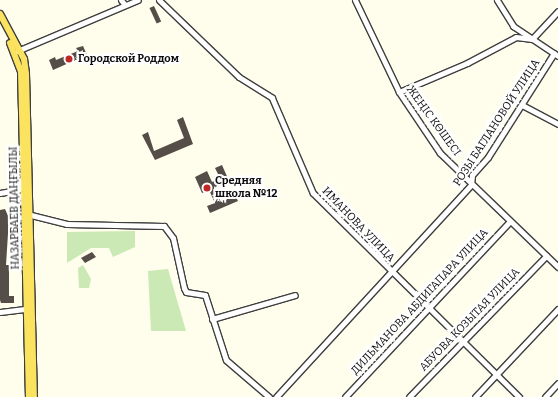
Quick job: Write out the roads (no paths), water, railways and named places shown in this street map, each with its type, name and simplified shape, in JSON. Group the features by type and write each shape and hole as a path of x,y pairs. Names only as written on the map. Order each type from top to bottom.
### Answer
{"main road":[{"path":"0,14 17,51"},
{"name":"НАЗАРБАЕВ ДАҢҒЫЛЫ","path":"0,22 17,51 21,71 27,188 34,397"},
{"name":"НАЗАРБАЕВ ДАҢҒЫЛЫ","path":"27,188 31,215 29,397"}],"street":[{"path":"122,0 125,6"},
{"path":"17,51 138,0"},
{"name":"ИМАНОВА УЛИЦА","path":"159,0 239,77 272,98 313,193 390,272 429,307 462,343 519,397"},
{"name":"ЖЕҢІС КӨШЕСІ","path":"355,0 400,92 440,153 470,185 510,221 558,268"},
{"path":"497,0 513,26 556,55"},
{"path":"532,39 558,11"},
{"path":"400,92 467,63 516,37 532,39"},
{"name":"РОЗЫ БАГЛАНОВОЙ УЛИЦА","path":"276,397 470,185 472,175 488,157 556,55"},
{"path":"522,104 558,124"},
{"path":"0,193 27,188"},
{"path":"31,215 67,224 164,226 173,238 186,292 202,292 226,360 269,397"},
{"name":"ДИЛЬМАНОВА АБДИГАПАРА УЛИЦА","path":"345,397 510,221"},
{"name":"АБУОВА КОЗЫТАЯ УЛИЦА","path":"409,397 546,256"},
{"path":"212,319 295,295"},
{"path":"1,310 30,308"},
{"path":"475,397 558,309"},
{"path":"545,397 558,383"}],"place":[{"name":"Городской Роддом","path":"69,59"},
{"name":"Средняя школа №12","path":"207,188"}]}
